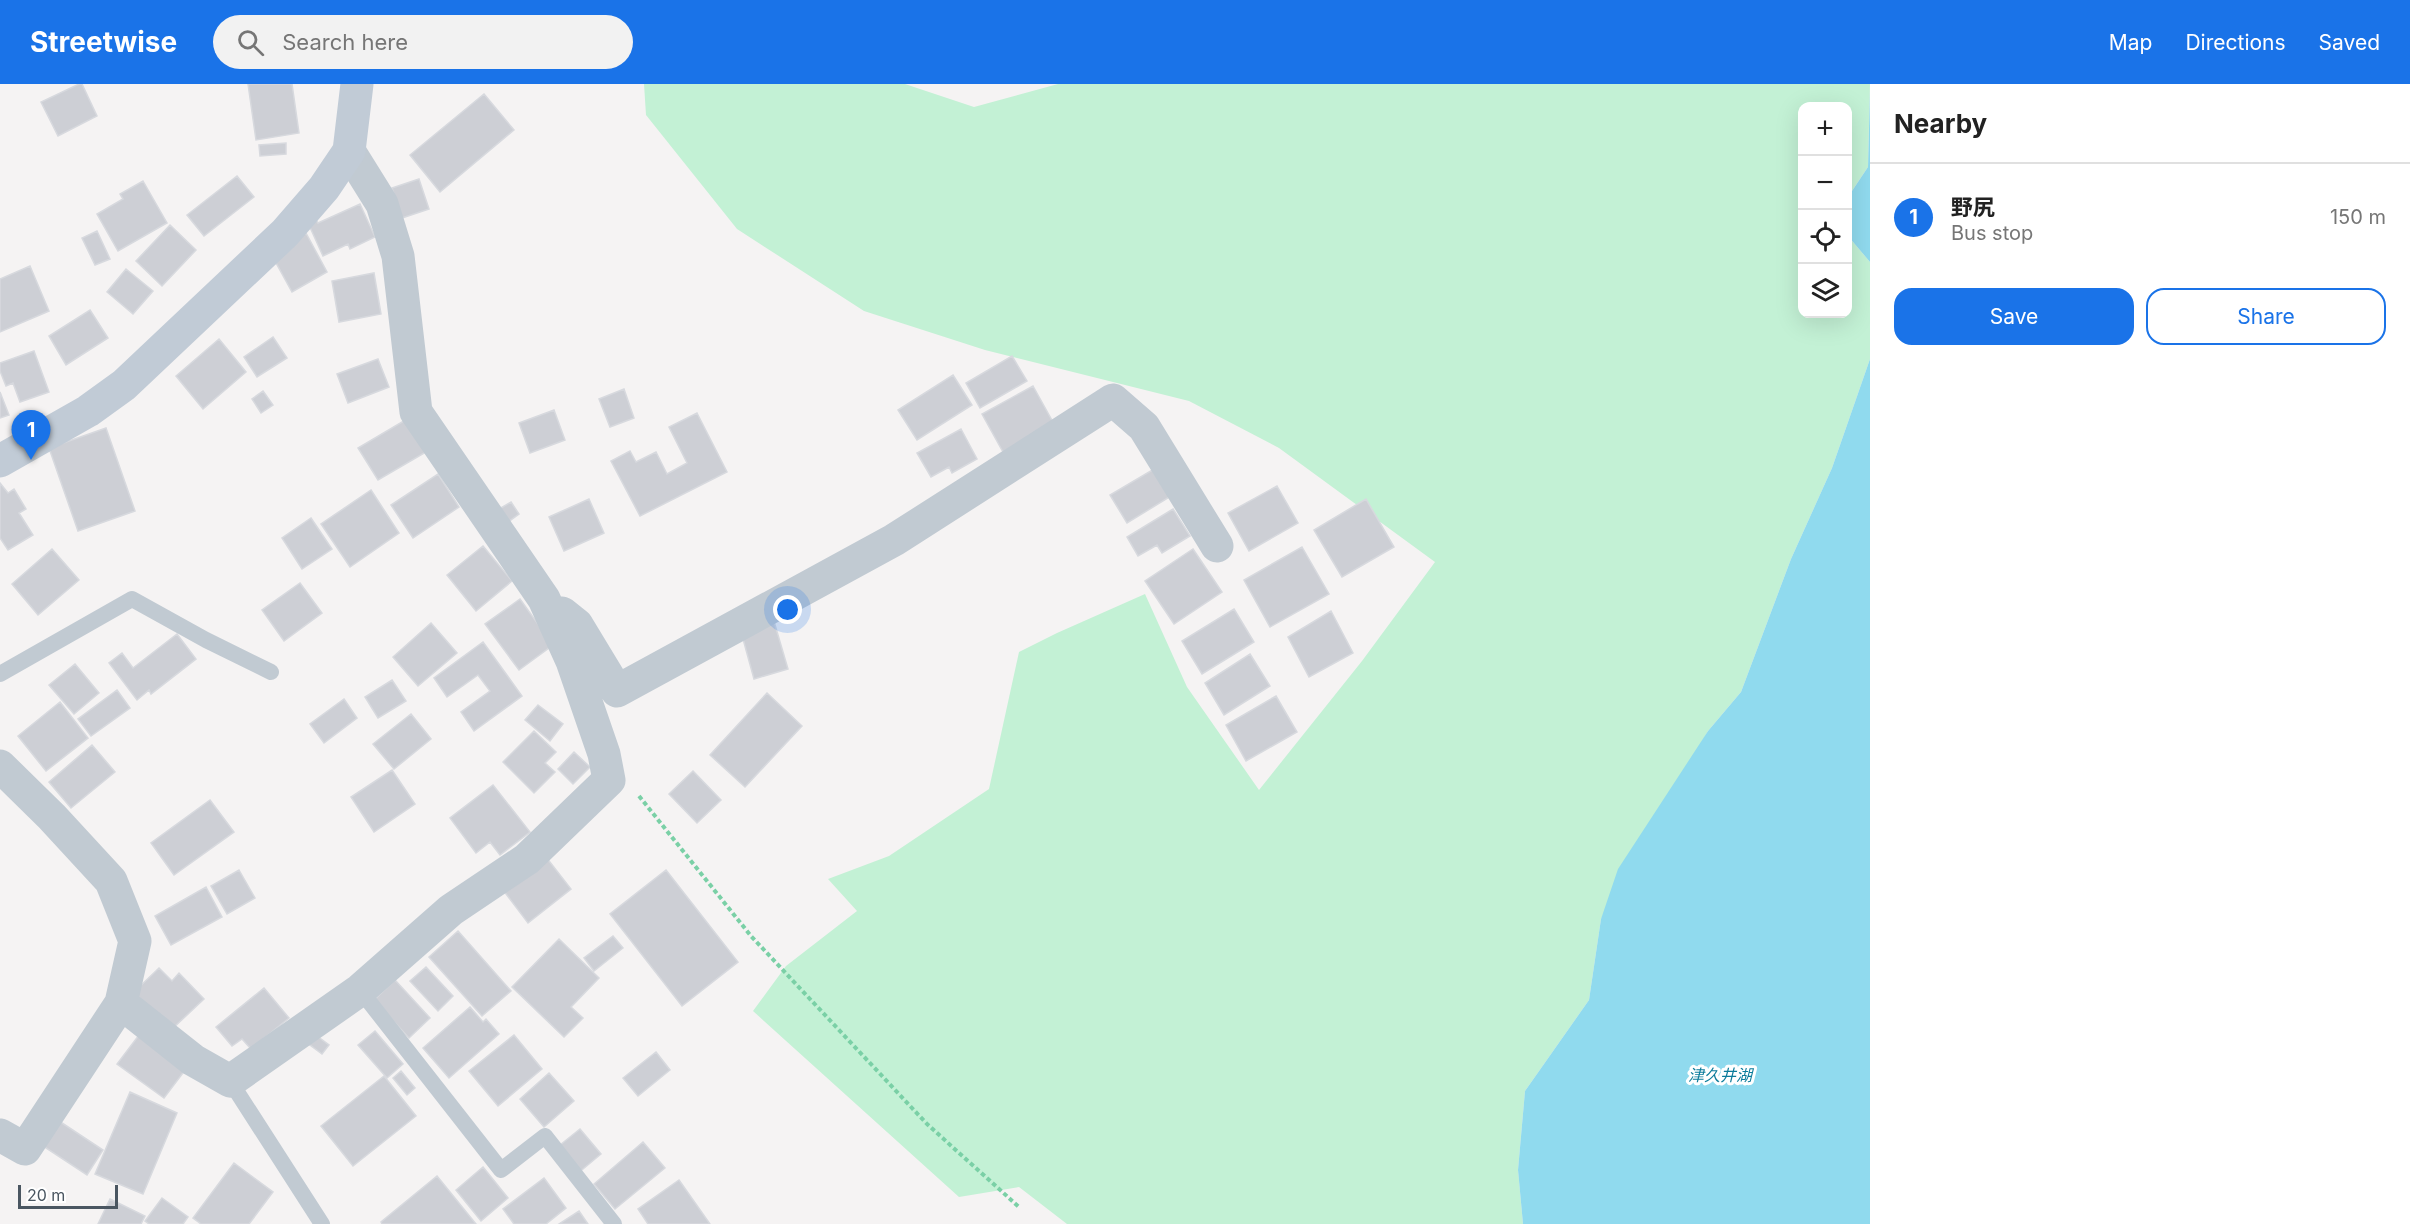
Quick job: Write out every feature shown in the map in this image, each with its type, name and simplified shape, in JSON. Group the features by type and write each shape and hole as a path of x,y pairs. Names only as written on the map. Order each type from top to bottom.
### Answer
{"street":[{"path":"0,461 88,411 124,385 285,233 324,188 349,152 358,85"},
{"path":"121,1003 193,1060 230,1081 360,990 451,910 527,860 609,780 604,754 572,661 544,599 416,412 398,256 382,204 349,152"},
{"path":"544,599 577,625 617,691 894,540 1113,400 1144,427 1217,546"},
{"path":"0,766 52,817 111,881 135,941 121,1003 25,1149 0,1135"}],"lane":[{"path":"0,674 132,598 206,640 271,672"},
{"path":"360,990 501,1170 545,1136 614,1224"},
{"path":"230,1081 322,1224"}],"path":[{"path":"609,780 641,796 751,936 927,1124 1019,1207"}],"green space":[{"path":"644,84 905,84 974,107 1058,84 1870,84 1868,167 1852,191 1852,102 1798,102 1798,318 1852,318 1852,241 1870,262 1870,359 1832,468 1791,559 1741,692 1708,731 1601,919 1589,1000 1525,1091 1518,1170 1523,1224 1067,1224 1019,1187 959,1197 753,1011 786,966 857,911 828,879 889,856 989,789 1019,652 1145,594 1187,687 1259,790 1362,661 1435,562 1279,448 1189,401 985,350 864,311 737,229 646,115"}],"water":[{"path":"1870,91 1870,262 1852,241 1852,191 1868,167"},
{"name":"津久井湖","path":"1870,359 1870,1224 1523,1224 1518,1170 1525,1091 1589,1000 1601,919 1618,869 1708,731 1741,692 1791,559 1832,468"}],"building":[{"path":"82,84 97,116 58,136 41,102"},
{"path":"248,84 292,84 299,133 256,140"},
{"path":"484,94 514,130 440,192 410,155"},
{"path":"286,143 286,154 260,156 259,145"},
{"path":"237,176 254,197 204,236 187,215"},
{"path":"419,179 429,209 402,218 392,188"},
{"path":"143,181 167,223 118,251 97,214 123,199 120,194"},
{"path":"360,204 375,237 350,249 348,244 323,256 308,223 316,220 318,223"},
{"path":"170,225 196,250 162,286 136,261"},
{"path":"97,231 110,259 95,265 82,238"},
{"path":"306,233 327,272 292,292 270,252"},
{"path":"30,266 49,311 0,332 0,279"},
{"path":"126,269 153,291 133,314 107,292"},
{"path":"374,273 381,314 339,322 332,281"},
{"path":"90,310 108,338 66,365 49,336"},
{"path":"273,337 287,358 257,377 244,357"},
{"path":"219,339 246,372 203,409 176,376"},
{"path":"34,351 49,392 20,402 13,383 6,386 0,371 0,363"},
{"path":"1012,356 1027,381 980,408 966,383"},
{"path":"378,359 389,387 348,403 337,374"},
{"path":"953,375 972,405 917,440 898,410"},
{"path":"1033,386 1054,424 1003,452 982,414"},
{"path":"624,389 634,418 610,427 599,399"},
{"path":"263,391 273,405 261,413 252,399"},
{"path":"0,392 9,415 0,418"},
{"path":"554,410 565,440 530,453 519,423"},
{"path":"697,413 727,472 640,516 611,461 630,451 636,462 656,452 667,474 687,463 669,427"},
{"path":"407,419 426,452 378,480 358,448"},
{"path":"106,428 135,511 78,531 49,448"},
{"path":"961,429 977,459 952,473 949,467 931,477 917,453"},
{"path":"1154,469 1171,496 1127,523 1110,495"},
{"path":"438,474 459,507 413,538 391,505"},
{"path":"0,483 8,493 14,489 26,509 19,513 33,535 8,550 0,538"},
{"path":"1277,486 1298,523 1249,551 1228,513"},
{"path":"371,490 399,533 350,567 321,524"},
{"path":"589,499 604,533 564,551 549,517"},
{"path":"1366,499 1394,547 1342,577 1314,530"},
{"path":"511,502 519,514 508,522 499,509"},
{"path":"1173,509 1190,536 1162,553 1157,545 1138,556 1127,537"},
{"path":"311,518 332,549 302,569 282,538"},
{"path":"483,546 512,581 476,611 447,575"},
{"path":"1302,547 1329,594 1270,627 1244,580"},
{"path":"52,549 79,580 38,615 12,584"},
{"path":"1193,549 1222,592 1174,624 1145,581"},
{"path":"300,583 322,613 284,641 262,610"},
{"path":"520,599 553,645 519,670 485,624"},
{"path":"1234,609 1254,642 1202,674 1182,641"},
{"path":"1331,611 1353,653 1309,677 1288,637"},
{"path":"773,618 788,669 754,679 740,628"},
{"path":"431,623 457,653 418,686 393,657"},
{"path":"177,634 196,659 151,694 149,690 137,700 109,663 122,653 133,668"},
{"path":"483,642 522,696 474,731 461,712 490,691 478,675 447,697 434,678"},
{"path":"1250,654 1270,686 1224,715 1205,683"},
{"path":"75,664 99,693 74,714 49,685"},
{"path":"392,680 406,701 378,718 365,697"},
{"path":"117,690 130,708 91,736 78,719"},
{"path":"767,693 802,726 745,787 710,755"},
{"path":"1276,696 1297,732 1246,761 1226,725"},
{"path":"344,699 357,718 324,743 310,724"},
{"path":"60,702 88,738 46,771 18,736"},
{"path":"538,705 563,724 550,741 525,720"},
{"path":"411,714 431,739 394,769 373,744"},
{"path":"534,731 556,752 545,763 555,772 534,793 503,762"},
{"path":"92,745 115,772 71,808 49,782"},
{"path":"574,752 590,767 573,784 558,769"},
{"path":"392,770 415,804 374,832 351,797"},
{"path":"693,771 721,800 697,823 669,794"},
{"path":"493,785 530,832 500,855 490,842 476,853 450,818"},
{"path":"210,800 234,832 174,875 151,843"},
{"path":"546,857 571,889 528,923 503,890"},
{"path":"239,870 255,898 227,914 211,886"},
{"path":"666,870 738,962 682,1006 610,914"},
{"path":"206,887 222,917 171,945 155,916"},
{"path":"458,931 511,991 482,1016 429,957"},
{"path":"613,936 623,948 594,971 584,958"},
{"path":"559,939 599,978 571,1007 583,1018 564,1037 512,987"},
{"path":"426,967 453,996 438,1011 410,981"},
{"path":"159,968 172,981 179,973 204,999 171,1030 134,992"},
{"path":"395,980 430,1018 409,1038 374,1000"},
{"path":"264,988 289,1018 251,1049 242,1039 232,1046 216,1027"},
{"path":"470,1007 483,1022 486,1019 499,1034 449,1078 423,1048"},
{"path":"375,1031 403,1064 387,1078 358,1045"},
{"path":"313,1033 329,1045 322,1054 306,1042"},
{"path":"139,1035 186,1069 164,1098 117,1064"},
{"path":"514,1035 542,1069 498,1106 469,1071"},
{"path":"656,1052 670,1070 638,1096 623,1078"},
{"path":"401,1071 415,1088 407,1095 393,1078"},
{"path":"549,1073 574,1101 544,1127 520,1099"},
{"path":"384,1076 416,1116 353,1166 321,1126"},
{"path":"130,1092 177,1113 143,1194 95,1174"},
{"path":"56,1119 103,1150 87,1175 40,1144"},
{"path":"580,1129 601,1154 577,1174 555,1149"},
{"path":"643,1142 665,1168 615,1209 594,1184"},
{"path":"234,1163 273,1192 249,1224 201,1224 193,1218"},
{"path":"483,1167 508,1198 481,1221 456,1190"},
{"path":"437,1176 476,1224 382,1224 381,1222"},
{"path":"544,1178 566,1208 546,1224 514,1224 503,1209"},
{"path":"679,1180 710,1224 648,1224 638,1209"},
{"path":"162,1198 188,1217 183,1224 149,1224 145,1221"},
{"path":"110,1199 145,1216 141,1224 98,1224"},
{"path":"579,1211 588,1224 559,1224"}],"place":[{"name":"野尻","path":"31,460"}]}
